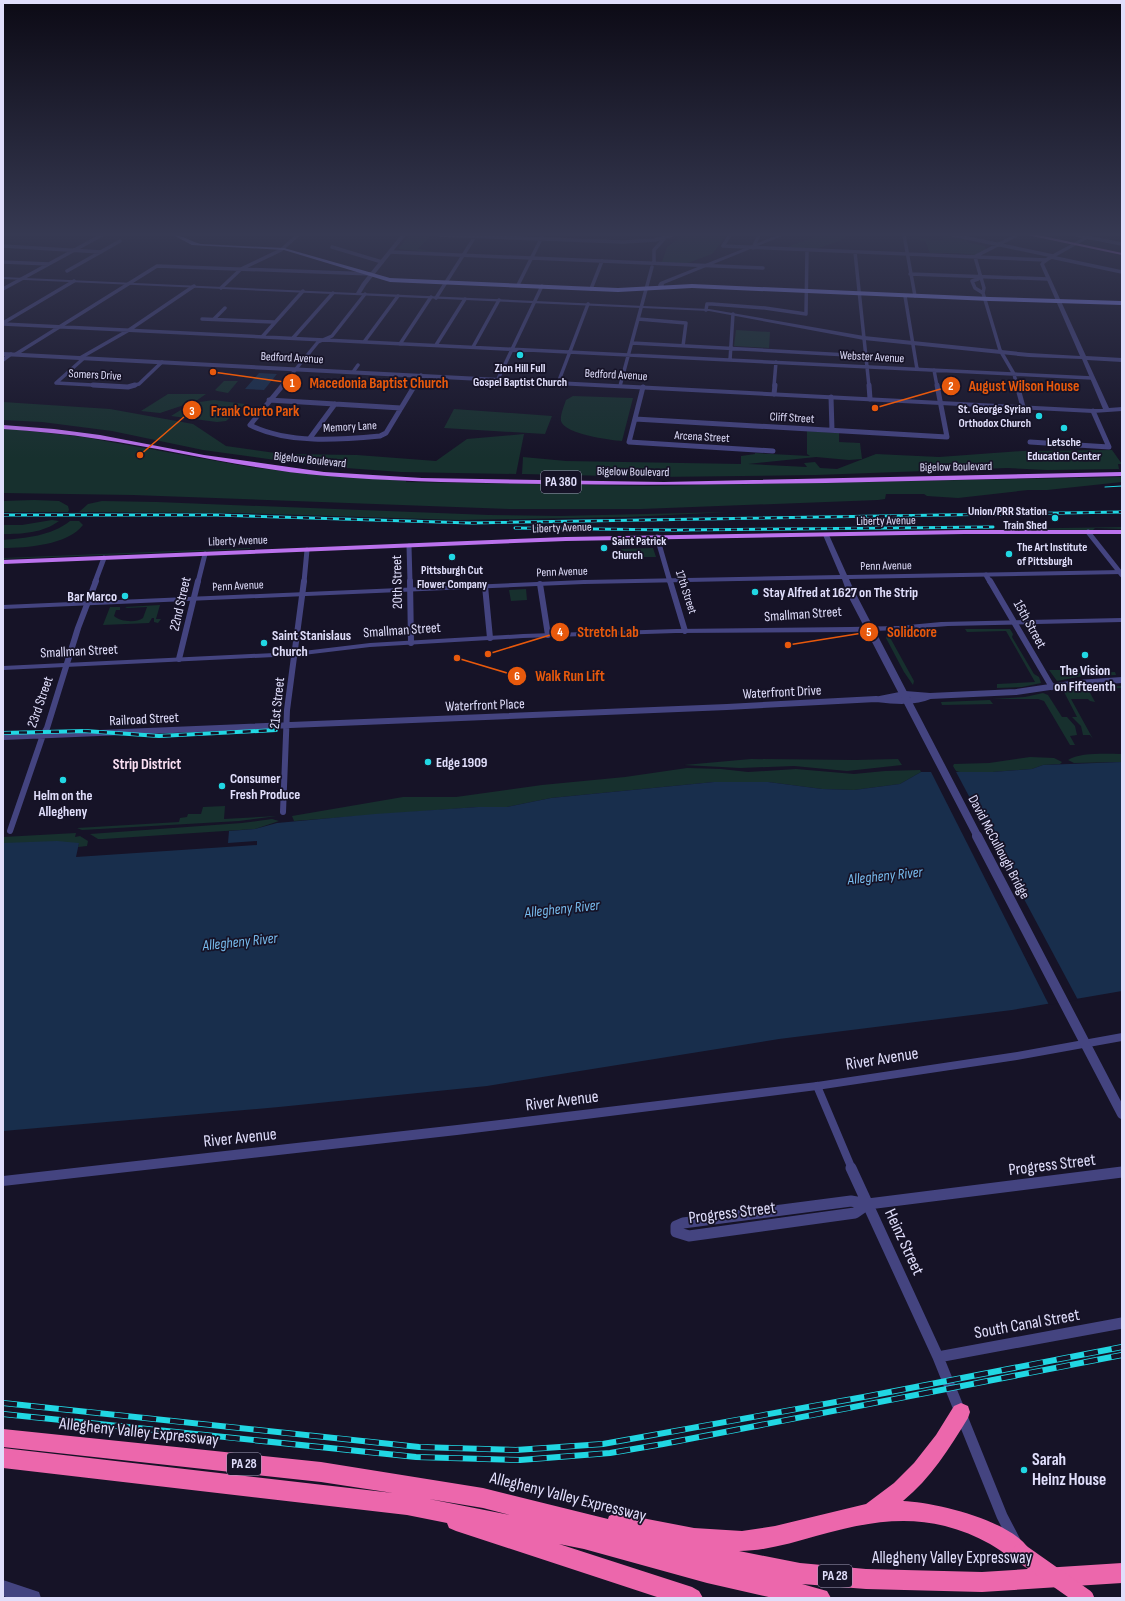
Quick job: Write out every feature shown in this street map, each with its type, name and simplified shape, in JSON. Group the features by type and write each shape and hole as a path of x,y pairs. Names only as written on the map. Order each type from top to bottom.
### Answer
{"highway":[{"path":"870,1513 905,1486 924,1465 947,1435 961,1412"},
{"name":"Allegheny Valley Expressway","path":"3,1438 321,1472 483,1498 565,1517 741,1562 808,1574 866,1579 982,1582 1118,1573"},
{"name":"PA 28","path":"3,1458 407,1506 584,1539 707,1573 820,1598"},
{"path":"407,1506 692,1598"},
{"path":"565,1517 636,1526 703,1538 742,1541 783,1536 870,1513 916,1510 953,1518 988,1532 1022,1553 1084,1598"}],"main road":[{"name":"Bigelow Boulevard","path":"3,423 88,432 200,453 279,465 404,475 666,480 1122,470"},
{"name":"Bigelow Boulevard","path":"3,427 87,435 204,458 275,468 324,474 422,480 672,484 1122,474"},
{"name":"Liberty Avenue","path":"3,562 566,539 964,532 1122,532"}],"street":[{"path":"3,323 25,310"},
{"path":"3,360 88,310"},
{"path":"82,358 129,330 159,310"},
{"path":"214,320 223,310"},
{"path":"262,337 286,310"},
{"path":"293,338 318,310"},
{"name":"Memory Lane","path":"353,310 332,336 318,342 250,426 281,435 310,438 351,439 382,436 386,433 421,375"},
{"path":"364,342 388,310"},
{"path":"400,344 425,310"},
{"path":"436,345 457,310"},
{"path":"473,347 494,310"},
{"path":"498,379 531,310"},
{"path":"558,383 586,310"},
{"path":"620,386 641,310"},
{"path":"700,310 733,314 864,338 1002,352 1122,360"},
{"path":"777,310 806,314 806,310"},
{"path":"861,310 870,399"},
{"path":"907,310 917,369"},
{"path":"988,310 1002,352 1014,374 1023,407"},
{"path":"1061,310 1107,411"},
{"path":"730,360 733,314"},
{"path":"202,319 274,322"},
{"path":"638,319 686,323 683,346"},
{"name":"Webster Avenue","path":"3,323 1092,378"},
{"path":"632,343 866,356"},
{"name":"Bedford Avenue","path":"3,354 1093,411 1122,409"},
{"name":"Somers Drive","path":"82,358 56,383 128,387 136,385 162,362"},
{"path":"774,394 776,362"},
{"path":"353,372 358,365"},
{"path":"934,370 940,403"},
{"path":"635,419 643,387"},
{"path":"831,397 832,430"},
{"path":"270,400 401,408"},
{"name":"Cliff Street","path":"635,419 947,437 940,403"},
{"path":"310,438 335,404"},
{"path":"1030,442 1109,447 1093,411"},
{"name":"Bedford Avenue","path":"1107,411 1122,413"},
{"name":"Arcena Street","path":"635,419 629,442 773,451"},
{"path":"1088,532 1121,573"},
{"name":"David McCullough Bridge","path":"826,535 851,593 1122,1114"},
{"name":"17th Street","path":"657,538 671,580 685,631"},
{"name":"20th Street","path":"409,546 411,643"},
{"name":"21st Street","path":"283,812 286,724 303,594 307,550"},
{"name":"22nd Street","path":"179,659 204,554"},
{"name":"23rd Street","path":"10,832 43,735 47,728 87,603 104,558"},
{"name":"Penn Avenue","path":"3,607 410,589 671,580 1121,573"},
{"name":"15th Street","path":"986,575 1001,598 1052,687"},
{"path":"540,584 548,636"},
{"path":"485,586 490,638"},
{"name":"Smallman Street","path":"3,668 295,654 324,649 490,638 685,631 911,628 947,624 1122,620"},
{"name":"Waterfront Drive","path":"686,709 880,699 892,701 923,699 930,696 1016,692 1088,682 1122,680"},
{"name":"Waterfront Place","path":"286,724 686,709"},
{"name":"Railroad Street","path":"3,737 286,724"},
{"name":"River Avenue","path":"3,1181 488,1127 817,1086 1017,1056 1122,1037"},
{"name":"Heinz Street","path":"817,1086 840,1143 938,1357 1002,1516 1022,1553"},
{"name":"Progress Street","path":"868,1204 855,1213 689,1236 676,1232 676,1226 684,1223 851,1201 868,1204 1122,1172"},
{"name":"South Canal Street","path":"938,1357 1122,1323"},
{"path":"3,1588 33,1598"}],"green space":[{"path":"736,330 770,332 769,348 734,346"},
{"path":"224,381 238,381 228,393 215,390"},
{"path":"168,394 206,394 196,401 160,413 141,411"},
{"path":"573,396 633,398 622,441 588,436 564,426 561,421 562,410 566,400"},
{"path":"214,400 245,404 226,421 217,422 171,416 192,403"},
{"path":"3,402 110,409 193,424 226,446 283,454 357,455 436,461 467,439 524,434 516,474 401,472 318,466 203,450 112,431 42,422 3,420"},
{"path":"454,409 552,416 545,434 444,428"},
{"path":"3,428 83,437 250,467 406,482 649,486 1122,477 1122,482 958,498 927,496 924,494 886,494 885,499 878,500 641,509 509,509 133,495 3,493"},
{"path":"807,431 839,433 839,442 860,443 862,459 849,460 816,457 748,464 807,467 804,463 815,462 820,468 837,469 876,454 939,457 1022,451 1112,450 1122,464 1118,464 1119,469 1047,470 1007,468 816,475 656,477 522,474 523,457 566,461 741,464 741,456 755,453 810,456 807,454"},
{"path":"3,501 59,501 68,506 69,510 68,512 3,512"},
{"path":"102,501 489,515 560,516 730,512 627,517 459,520 240,513 79,512 88,504"},
{"path":"52,520 59,521 39,530 25,533 3,534 3,525 22,525"},
{"path":"70,521 79,521 83,525 76,532 67,537 46,544 3,548 3,540 47,533"},
{"path":"1122,527 1122,529 1095,528 1093,530 994,529"},
{"path":"653,548 656,557 617,557 617,554 615,554 621,551 626,555 629,554 620,549"},
{"path":"250,549 3,559 3,558"},
{"path":"526,589 527,600 511,601 509,590"},
{"path":"160,605 156,619 161,619 158,623 154,622 154,618 152,618 149,623 103,625 110,607 120,607 120,610 116,610 114,616 117,618 124,621 136,621 143,618 147,607 125,607"},
{"path":"965,629 1010,629 1013,634 1012,637 1034,674 1039,677 1041,683 1022,687 997,688 997,684 1035,682 1006,631 967,632"},
{"path":"887,632 914,681 913,685 904,672 886,638"},
{"path":"1049,670 1062,670 1066,673 1115,672 1116,675 1083,676 1057,681"},
{"path":"1103,686 1122,686 1122,688 1088,689 1095,702 1088,699 1071,699 1093,739 1090,735 1083,735 1081,726 1072,717 1077,717 1063,690"},
{"path":"1043,693 1048,695 1062,717 1067,717 1075,726 1077,735 1070,736 1075,745 1070,745 1044,701 1038,699 992,699 1025,697"},
{"path":"990,700 993,704 942,705 941,702"},
{"path":"1122,754 1122,762 1074,763 1068,760 1073,757 1087,755"},
{"path":"1030,757 1054,758 1062,762 1060,764 1043,765 1032,769 993,772 963,773 956,771 953,766 954,764 989,763"},
{"path":"751,759 898,759 902,765 847,771 794,766 740,768 684,765"},
{"path":"687,768 721,769 748,772 796,769 854,774 885,771 920,770 921,772 900,784 854,790 822,789 768,782 714,782 551,798 507,807 478,807 294,821 292,816 403,797 456,797 542,785 625,777"},
{"path":"225,806 224,819 277,816 239,821 82,830 77,828 179,822 180,818 187,817 188,814 201,814 203,807"},
{"path":"272,819 279,821 255,829 103,839 98,839 90,834 242,823"},
{"path":"76,833 75,837 80,836 88,841 87,846 78,847 79,843 3,843 3,837"}],"water":[{"path":"259,373 277,374 264,390 245,389"},
{"name":"Allegheny River","path":"1122,762 1122,991 1012,1010 779,1039 487,1086 279,1107 3,1131 3,843 57,841 79,843 76,857 257,845 257,841 228,843 229,831 255,829 277,823 375,814 478,807 507,807 551,798 714,782 768,782 822,789 854,790 900,784 921,772 993,772 1032,769 1043,765"}],"pier":[{"path":"930,770 955,770 1078,1000 1049,1005"}],"tram line":[{"path":"1105,487 1122,486"}],"railway":[{"path":"3,515 217,515 471,523 1122,512"},
{"path":"515,528 673,530 993,527"},
{"path":"3,733 85,731 159,736 276,730"},
{"path":"3,1403 419,1447 516,1450 603,1444 869,1396 1122,1347"},
{"path":"3,1414 416,1457 520,1460 610,1453 663,1444 1122,1355"}],"place":[{"name":"Zion Hill Full Gospel Baptist Church","path":"520,355"},
{"name":"Macedonia Baptist Church","path":"213,372"},
{"name":"August Wilson House","path":"875,408"},
{"name":"St. George Syrian Orthodox Church","path":"1039,416"},
{"name":"Letsche Education Center","path":"1064,428"},
{"name":"Frank Curto Park","path":"140,455"},
{"name":"Union/PRR Station Train Shed","path":"1055,518"},
{"name":"Saint Patrick Church","path":"604,548"},
{"name":"The Art Institute of Pittsburgh","path":"1009,554"},
{"name":"Pittsburgh Cut Flower Company","path":"452,557"},
{"name":"Stay Alfred at 1627 on The Strip","path":"755,592"},
{"name":"Bar Marco","path":"125,596"},
{"name":"Saint Stanislaus Church","path":"264,643"},
{"name":"Solidcore","path":"788,645"},
{"name":"Stretch Lab","path":"488,654"},
{"name":"The Vision on Fifteenth","path":"1085,655"},
{"name":"Walk Run Lift","path":"457,658"},
{"name":"Edge 1909","path":"428,762"},
{"name":"Helm on the Allegheny","path":"63,780"},
{"name":"Consumer Fresh Produce","path":"222,786"},
{"name":"Sarah Heinz House","path":"1024,1470"}],"district":[{"name":"Strip District","path":"147,764"}]}
